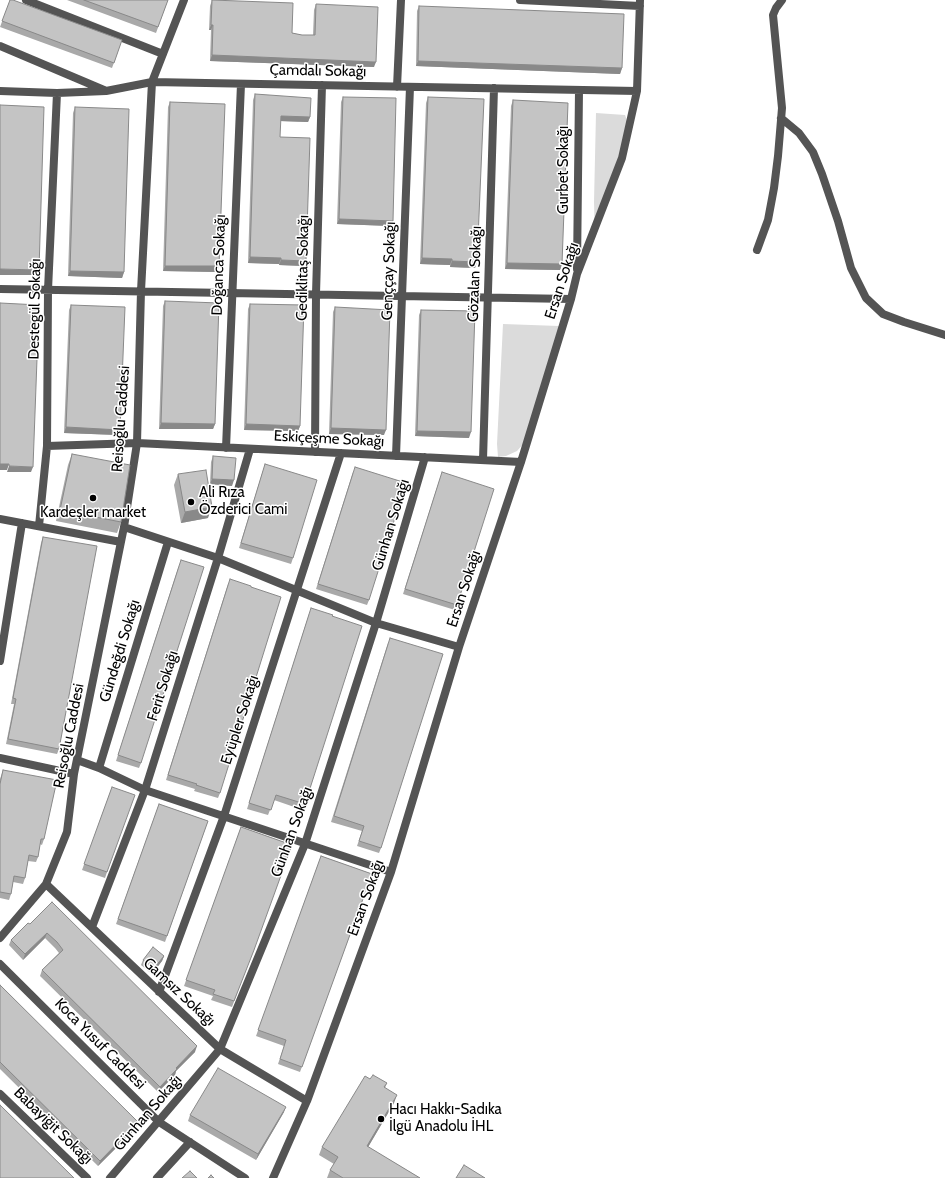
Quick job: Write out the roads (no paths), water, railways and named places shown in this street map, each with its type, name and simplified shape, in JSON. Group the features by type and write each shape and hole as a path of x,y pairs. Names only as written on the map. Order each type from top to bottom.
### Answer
{"street":[{"path":"26,0 163,54"},
{"name":"Reisoğlu Caddesi","path":"0,938 46,884 67,832 74,774 124,527 137,443 141,291 152,82 184,0"},
{"path":"398,87 401,0"},
{"path":"520,0 640,3"},
{"path":"757,250 770,214 775,182 782,108 773,15 782,0"},
{"name":"Ersan Sokağı","path":"273,1178 307,1101 391,872 459,647 521,462 571,299 577,274 622,158 637,91 640,3"},
{"path":"0,46 106,91"},
{"name":"Çamdalı Sokağı","path":"0,91 57,93 106,91 152,82 637,91"},
{"name":"Doğanca Sokağı","path":"226,448 241,84"},
{"name":"Gediklitaş Sokağı","path":"314,452 316,294 322,85"},
{"name":"Genççay Sokağı","path":"396,456 410,87"},
{"name":"Gözalan Sokağı","path":"483,460 494,88"},
{"name":"Gurbet Sokağı","path":"577,274 578,90"},
{"name":"Destegül Sokağı","path":"39,526 46,446 48,290 57,93"},
{"path":"781,118 799,133 813,152 838,221 851,268 866,298 883,314 945,335"},
{"path":"0,290 141,291 571,299"},
{"name":"Eskiçeşme Sokağı","path":"46,446 137,443 521,462"},
{"name":"Ferit Sokağı","path":"92,927 145,790 218,558 250,449"},
{"name":"Eyüpler Sokağı","path":"159,992 224,816 341,453"},
{"name":"Günhan Sokağı","path":"110,1178 220,1049 305,844 376,623 425,457"},
{"path":"0,519 121,542"},
{"path":"0,660 4,614 22,523"},
{"path":"124,527 218,558 376,623 459,647"},
{"name":"Gündeğdi Sokağı","path":"99,768 168,542"},
{"path":"0,758 74,774"},
{"path":"77,760 99,768 145,790 391,872"},
{"name":"Gamsız Sokağı","path":"46,884 220,1049 307,1101"},
{"name":"Koca Yusuf Caddesi","path":"0,964 159,1122 245,1178"},
{"name":"Babayiğit Sokağı","path":"0,1094 87,1178"},
{"path":"156,1178 190,1142"}],"place":[{"name":"Kardeşler market","path":"93,498"},
{"name":"Ali Rıza Özderici Cami","path":"191,502"},
{"name":"Hacı Hakkı-Sadıka İlgü Anadolu İHL","path":"381,1119"}]}
